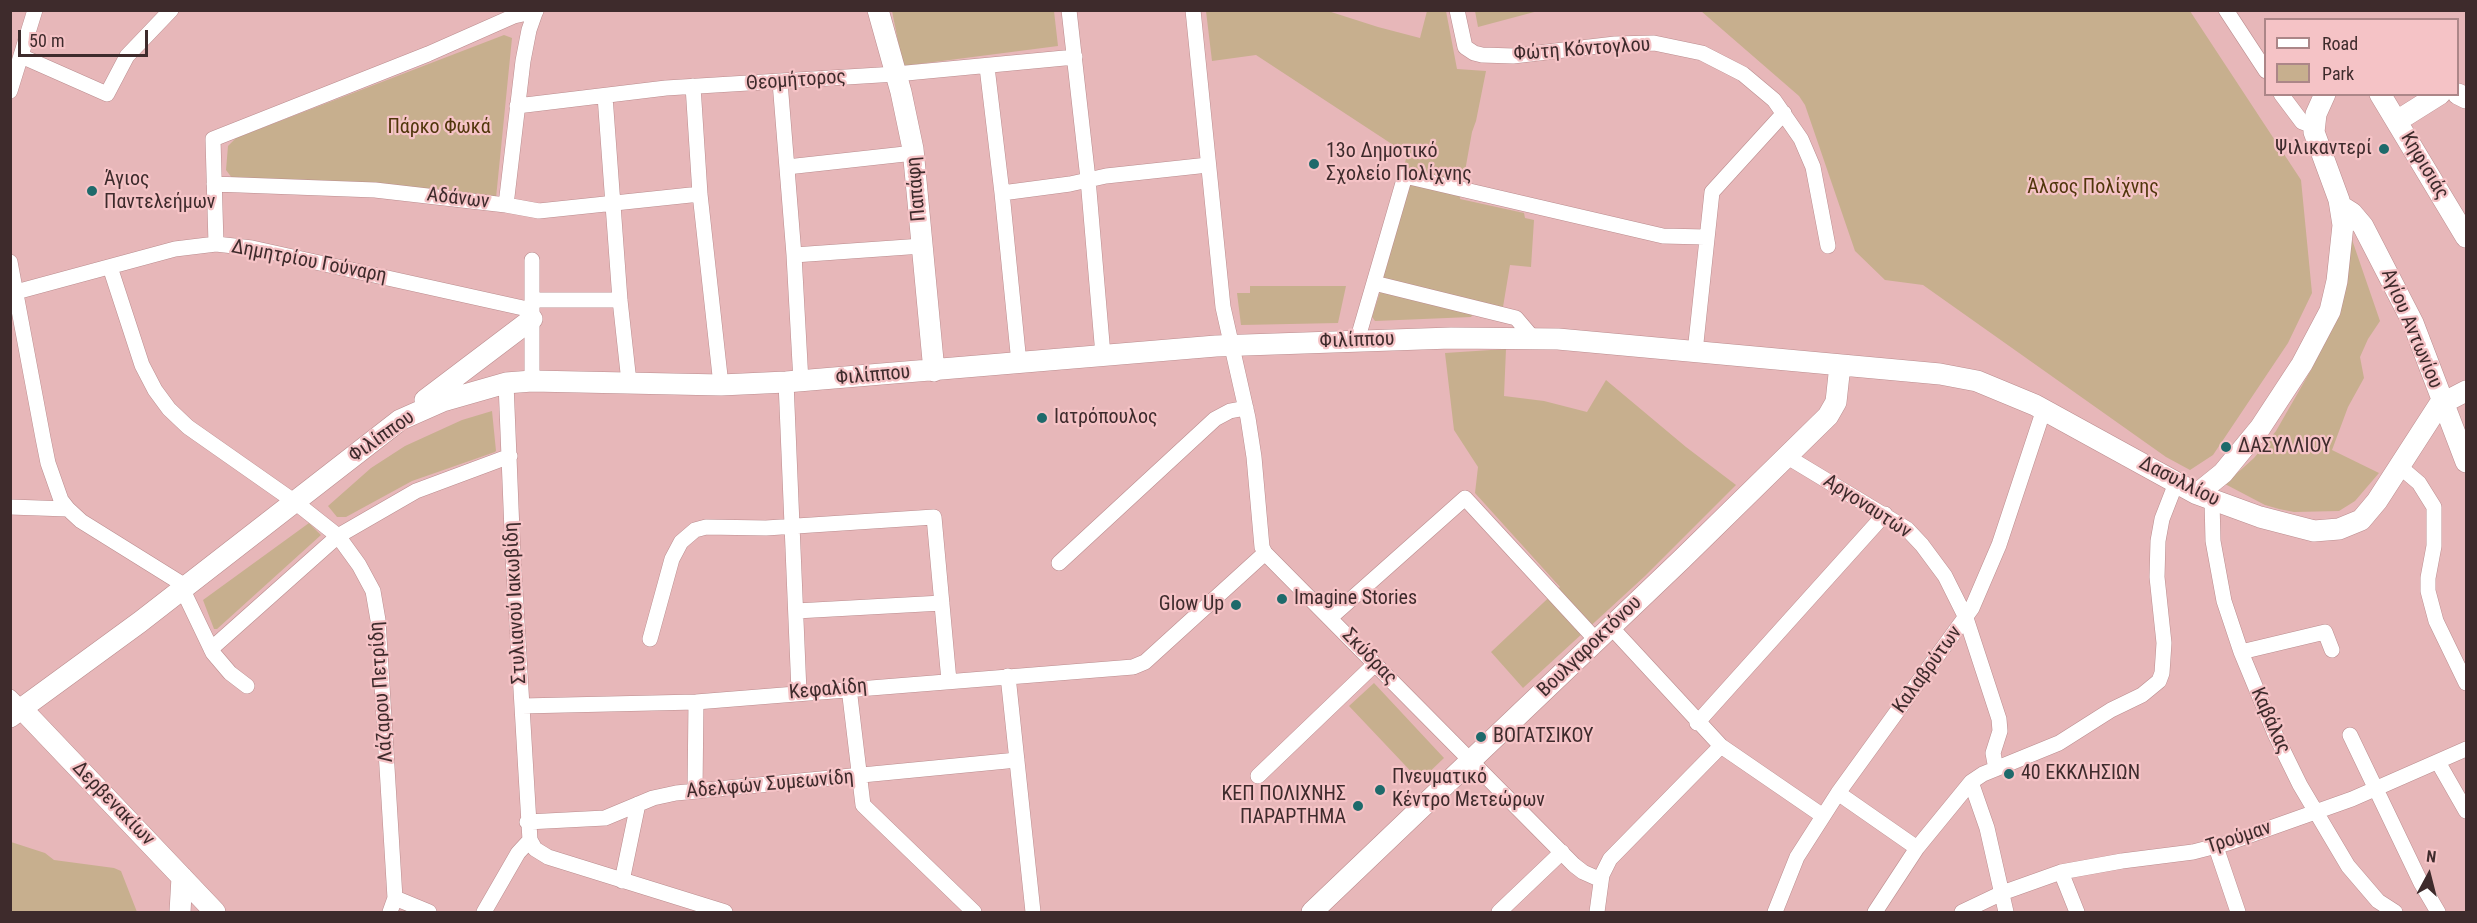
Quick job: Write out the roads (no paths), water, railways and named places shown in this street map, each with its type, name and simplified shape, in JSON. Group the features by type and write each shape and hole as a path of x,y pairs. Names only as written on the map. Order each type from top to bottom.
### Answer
{"street":[{"path":"10,91 35,10"},
{"path":"21,56 107,94 127,56 171,10"},
{"name":"Παπάφη","path":"878,10 896,74 914,153 934,371"},
{"path":"1069,10 1088,179 1103,355"},
{"path":"1193,10 1223,307 1246,408 1254,457 1262,547 1265,553"},
{"name":"Φώτη Κόντογλου","path":"1457,10 1463,42 1469,51 1491,56 1635,43 1674,46 1702,53 1743,74 1763,88 1784,113 1801,139 1811,160 1820,196 1828,246"},
{"path":"2226,10 2264,69"},
{"path":"506,205 526,43 536,11"},
{"path":"216,244 213,139 428,54 514,16 536,11"},
{"name":"Θεομήτορος","path":"517,106 693,86 896,74 1075,57"},
{"path":"987,67 1019,363"},
{"path":"780,82 794,255 792,527 799,692"},
{"path":"693,86 700,194 721,385"},
{"path":"605,96 620,300 629,382"},
{"path":"2282,96 2302,122 2313,126"},
{"path":"2205,497 2244,449 2290,384 2322,328 2336,291 2343,225 2341,206 2315,138 2313,126 2319,104 2324,96"},
{"name":"Κηφισιάς","path":"2381,96 2466,237"},
{"path":"2397,121 2437,96"},
{"path":"1695,352 1705,237 1713,188 1784,113"},
{"path":"787,166 914,153"},
{"path":"1002,193 1088,179 1208,165"},
{"path":"1357,341 1405,176 1663,236 1705,237"},
{"name":"Αδάνων","path":"214,184 375,190 539,211 700,194"},
{"name":"Αγίου Αντωνίου","path":"2341,206 2357,218 2368,236 2419,338 2466,462"},
{"name":"Δημητρίου Γούναρη","path":"16,292 175,249 216,244 252,248 532,310 620,300"},
{"path":"794,255 922,246"},
{"path":"532,260 532,381"},
{"path":"10,262 48,463 57,491 68,509 81,521 171,576 184,588 219,662 247,686"},
{"name":"Λάζαρου Πετρίδη","path":"110,267 142,365 155,390 169,409 188,427 295,502 338,536 367,578 376,604 395,897 390,912"},
{"path":"1374,283 1516,318 1533,338"},
{"path":"400,420 532,310"},
{"name":"Φιλίππου","path":"14,708 184,588 400,420 433,404 506,383 532,381 721,385 793,382 1231,345 1533,338 1840,365"},
{"name":"Δασυλλίου","path":"1840,365 1970,379 1998,388 2044,409 2205,497 2298,528 2314,531 2339,529 2352,525 2364,516 2442,403 2466,391"},
{"name":"Βουλγαροκτόνου","path":"1312,912 1604,634 1832,411 1838,394 1840,365"},
{"name":"Στυλιανού Ιακωβίδη","path":"506,383 527,822 530,840"},
{"path":"1059,563 1215,419 1226,413 1246,408"},
{"name":"Καλαβρύτων","path":"1775,912 1793,863 1823,816 1966,618 1979,594 1994,559 2044,409"},
{"path":"211,649 338,536 395,501 416,491 510,456"},
{"name":"Αργοναυτών","path":"1786,456 1907,529 1922,545 1950,585 1966,618 1999,719 2000,731 1993,753 1996,769"},
{"path":"2399,466 2419,483 2434,507 2434,546 2428,591 2436,621 2466,683"},
{"path":"1875,912 1917,848 1971,782 1983,774 2059,743 2111,710 2142,695 2159,681 2162,673 2164,643 2157,577 2157,546 2160,527 2176,483"},
{"name":"Καβάλας","path":"2205,497 2224,602 2241,652 2275,734 2300,785 2357,878 2379,901 2395,912"},
{"path":"1330,618 1465,498 1721,746 1823,816"},
{"path":"10,507 68,509"},
{"path":"1697,723 1885,514"},
{"path":"650,639 672,559 681,542 689,534 706,527 792,527 934,517 950,681"},
{"name":"Σκύδρας","path":"1265,553 1579,869 1601,880"},
{"name":"Κεφαλίδη","path":"522,706 696,702 1133,667 1145,662 1265,553"},
{"path":"796,611 942,603"},
{"path":"2241,652 2325,632 2332,650"},
{"path":"1258,776 1375,664"},
{"path":"1008,676 1033,912"},
{"path":"849,688 862,802 865,808 974,912"},
{"path":"695,791 696,702"},
{"name":"Δερβενακίων","path":"14,708 215,912"},
{"path":"2350,735 2438,912"},
{"path":"1597,912 1601,880 1605,866 1613,855 1721,746"},
{"name":"Τρούμαν","path":"1962,912 2002,893 2061,873 2216,847 2375,789 2466,749"},
{"name":"Αδελφών Συμεωνίδη","path":"527,822 597,820 663,795 1017,760"},
{"path":"2438,762 2466,811"},
{"path":"1971,782 1988,828 2006,912"},
{"path":"1838,793 1917,848"},
{"path":"622,881 638,804"},
{"path":"484,912 518,853 530,840 535,849 548,857 725,912"},
{"path":"2216,847 2238,912"},
{"path":"1499,912 1562,852"},
{"path":"2061,873 2078,912"},
{"path":"180,912 182,877"},
{"path":"395,897 429,912"}],"place":[{"name":"Ψιλικαντερί","path":"2384,149"},
{"name":"13ο Δημοτικό Σχολείο Πολίχνης","path":"1314,164"},
{"name":"Άγιος Παντελεήμων","path":"92,191"},
{"name":"Ιατρόπουλος","path":"1042,418"},
{"name":"ΔΑΣΥΛΛΙΟΥ","path":"2226,447"},
{"name":"Imagine Stories","path":"1282,599"},
{"name":"Glow Up","path":"1236,605"},
{"name":"ΒΟΓΑΤΣΙΚΟΥ","path":"1481,737"},
{"name":"40 ΕΚΚΛΗΣΙΩΝ","path":"2009,774"},
{"name":"Πνευματικό Κέντρο Μετεώρων","path":"1380,790"},
{"name":"ΚΕΠ ΠΟΛΙΧΝΗΣ ΠΑΡΑΡΤΗΜΑ","path":"1358,806"}],"park label":[{"name":"Πάρκο Φωκά","path":"439,128"},
{"name":"Άλσος Πολίχνης","path":"2093,188"}]}
